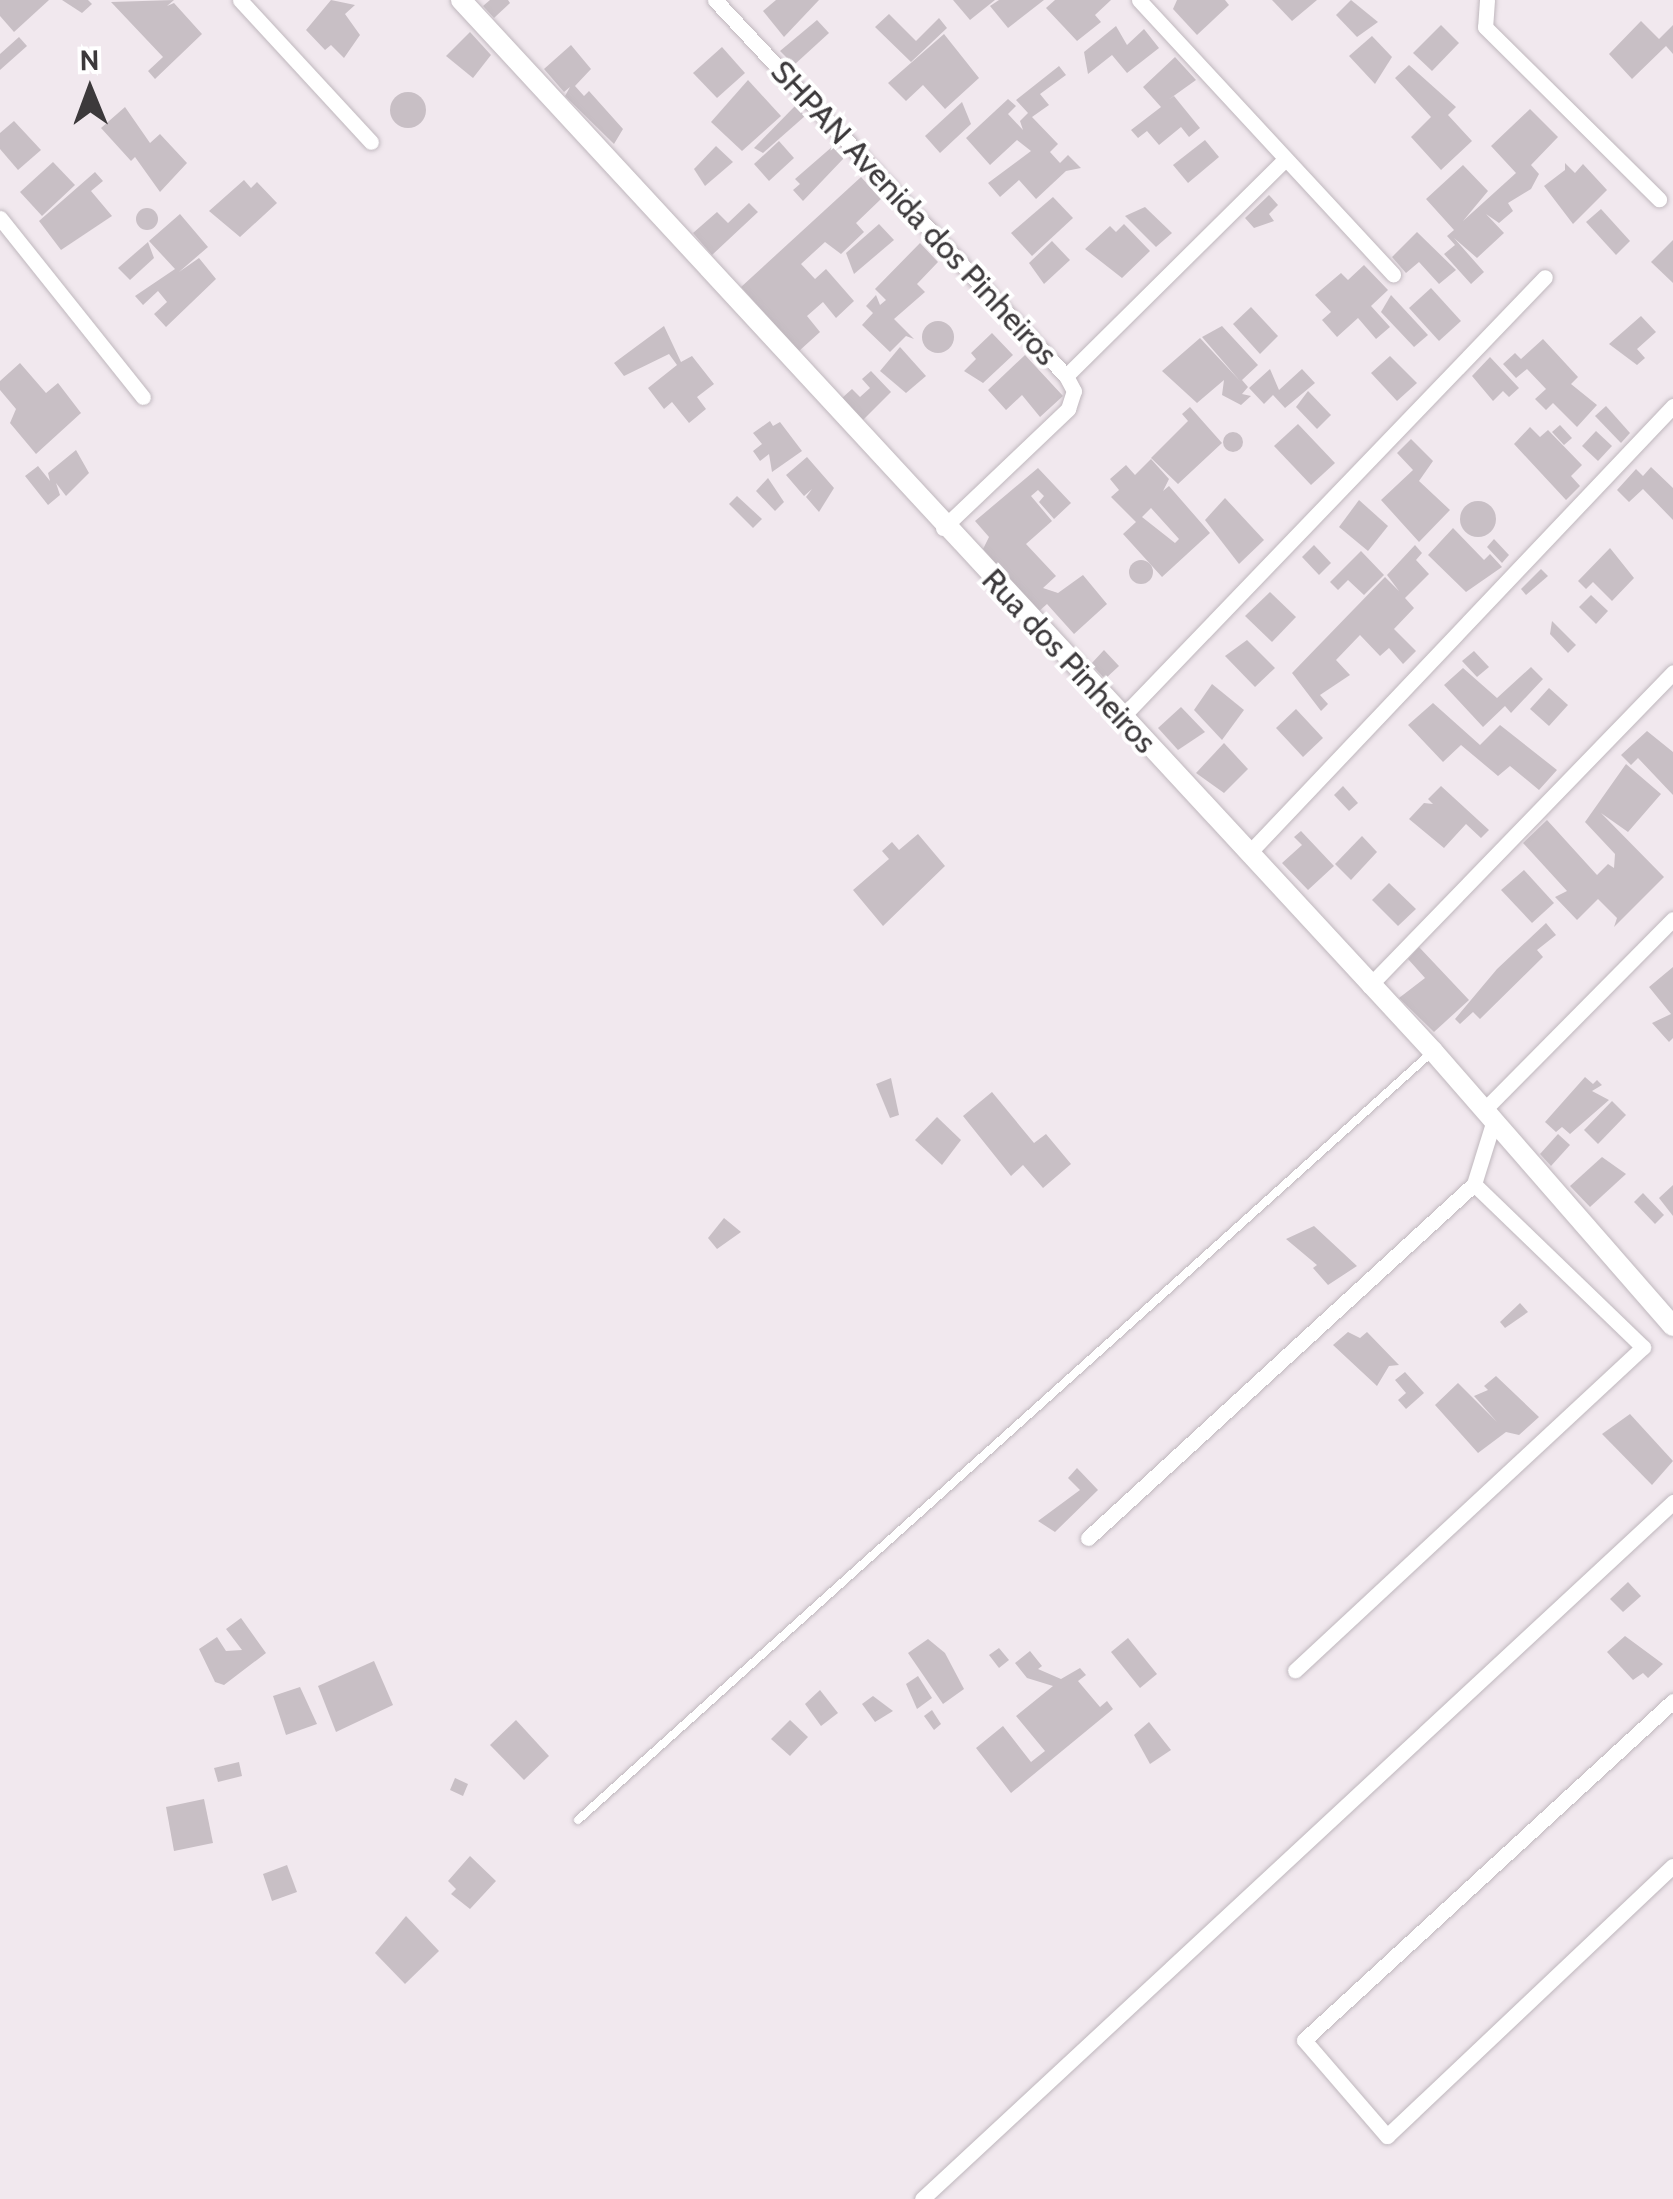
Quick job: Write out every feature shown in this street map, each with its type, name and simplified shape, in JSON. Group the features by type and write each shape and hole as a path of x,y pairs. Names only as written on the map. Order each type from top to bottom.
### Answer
{"street":[{"path":"240,0 371,142"},
{"name":"Rua dos Pinheiros","path":"462,0 944,528 1433,1050 1673,1325"},
{"name":"SHPAN Avenida dos Pinheiros","path":"716,0 1066,376 1285,159"},
{"path":"1139,0 1393,274"},
{"path":"1486,0 1485,27 1659,199"},
{"path":"0,218 143,397"},
{"path":"1122,717 1545,277"},
{"path":"944,528 1068,408 1074,390 1066,376"},
{"path":"1248,854 1673,406"},
{"path":"1369,986 1673,672"},
{"path":"1088,1538 1474,1184 1488,1117 1673,919"},
{"path":"1295,1670 1643,1347 1474,1184"},
{"path":"922,2199 1673,1502"},
{"path":"1673,1701 1304,2040 1387,2136 1673,1866"}],"lane":[{"path":"578,1820 1433,1050"}],"building":[{"path":"0,0 49,0 14,32 0,16"},
{"path":"62,0 88,0 92,4 82,13"},
{"path":"174,0 167,6 174,3 202,34 155,79 148,71 163,57 111,2"},
{"path":"331,0 355,5 345,14 360,35 344,58 331,45 325,50 306,30"},
{"path":"490,0 510,3 494,18 483,6"},
{"path":"776,0 819,0 784,37 763,11"},
{"path":"953,0 995,0 970,20"},
{"path":"999,0 1044,0 1008,28 990,6"},
{"path":"1055,0 1111,0 1095,15 1101,22 1077,41 1046,8"},
{"path":"1177,0 1225,0 1229,5 1197,35 1173,9"},
{"path":"1272,0 1317,0 1292,21"},
{"path":"1351,0 1378,22 1357,37 1336,15"},
{"path":"889,14 916,41 939,18 947,28 911,62 875,27"},
{"path":"817,20 829,33 794,65 780,51"},
{"path":"1641,21 1659,39 1673,25 1673,54 1666,46 1632,79 1609,54"},
{"path":"1441,25 1459,43 1432,71 1413,53"},
{"path":"1116,26 1127,45 1144,29 1159,48 1127,73 1112,55 1088,74 1084,52"},
{"path":"470,32 491,55 473,78 446,56"},
{"path":"944,34 979,78 945,109 923,85 906,101 888,83"},
{"path":"1372,36 1392,57 1375,84 1349,56"},
{"path":"19,37 27,46 0,70 0,54"},
{"path":"571,45 591,69 575,86 584,96 589,91 623,129 614,144 565,96 570,87 564,92 544,69"},
{"path":"722,47 745,73 717,98 693,73"},
{"path":"1175,57 1196,80 1168,100 1174,96 1200,128 1189,137 1181,127 1159,145 1147,131 1138,138 1131,130 1161,107 1143,87"},
{"path":"1409,65 1456,107 1448,115 1472,141 1441,170 1411,137 1431,117 1395,78"},
{"path":"1059,66 1066,75 1040,94 1049,105 1032,117 1058,144 1050,152 1060,163 1068,155 1081,168 1066,171 1036,199 1019,180 1000,197 988,183 1031,151 1017,140 990,165 966,138 1008,99 1016,106 1008,114 1023,130 1020,121 1028,113 1016,100"},
{"path":"748,80 781,116 742,151 711,122"},
{"path":"408,92 421,97 426,110 421,123 408,128 395,123 390,110 395,97"},
{"path":"962,102 971,124 940,153 925,136"},
{"path":"795,106 805,116 763,153 754,148"},
{"path":"125,107 150,143 160,134 187,163 160,192 135,157 131,161 101,128"},
{"path":"1530,109 1558,137 1531,165 1539,174 1531,189 1508,203 1513,211 1499,223 1486,214 1504,233 1477,258 1454,238 1484,272 1471,284 1444,254 1455,245 1447,236 1454,230 1426,199 1463,165 1488,191 1463,221 1516,173 1491,146"},
{"path":"14,121 41,150 18,170 0,149 0,133"},
{"path":"1205,140 1219,157 1188,183 1173,165"},
{"path":"779,141 794,158 769,181 754,164"},
{"path":"716,146 733,162 705,186 694,169"},
{"path":"833,146 844,158 803,201 793,190 800,184 795,179"},
{"path":"53,162 75,185 42,216 20,192"},
{"path":"1565,163 1575,173 1583,164 1607,190 1573,224 1544,186 1565,170"},
{"path":"95,172 103,181 91,191 112,216 61,250 39,221"},
{"path":"861,177 881,199 856,223 864,232 841,254 825,242 801,264 815,279 826,269 854,301 836,318 823,302 807,316 820,332 799,351 741,287"},
{"path":"244,180 251,188 257,182 277,203 240,237 209,211"},
{"path":"1269,195 1278,205 1269,214 1274,221 1254,228 1245,218"},
{"path":"1053,197 1073,218 1032,256 1011,233"},
{"path":"749,203 758,212 712,255 693,233 717,212 728,223"},
{"path":"1145,207 1172,233 1156,247 1125,216"},
{"path":"143,208 151,208 158,219 151,230 143,230 136,223 136,215"},
{"path":"1601,209 1630,241 1616,255 1586,222"},
{"path":"180,214 208,247 179,272 199,258 216,279 166,327 154,314 167,302 158,291 143,305 135,296 175,269 149,241"},
{"path":"879,224 894,240 854,274 846,253"},
{"path":"1124,224 1150,251 1122,278 1085,249 1110,226 1116,232"},
{"path":"1417,232 1456,270 1439,284 1419,262 1406,273 1392,257"},
{"path":"1673,240 1673,283 1651,262"},
{"path":"1052,241 1070,260 1044,284 1029,263"},
{"path":"148,242 154,258 130,280 118,268"},
{"path":"920,243 938,262 917,284 925,292 894,319 914,339 906,336 890,352 862,325 873,313 866,306 876,295 880,305 886,300 875,289"},
{"path":"1364,265 1388,290 1371,306 1390,327 1376,339 1358,318 1337,337 1322,320 1331,312 1315,295 1341,273 1348,280"},
{"path":"1431,288 1461,321 1439,341 1409,308"},
{"path":"1391,295 1428,335 1414,347 1381,312"},
{"path":"1251,307 1278,336 1260,354 1233,324"},
{"path":"1641,316 1656,332 1637,349 1645,358 1637,365 1609,344"},
{"path":"938,321 950,325 954,337 950,349 938,353 926,349 922,337 926,325"},
{"path":"664,326 681,362 692,356 714,384 697,397 706,409 689,423 672,402 664,409 648,388 677,365 669,354 624,376 614,363"},
{"path":"1222,326 1258,365 1242,380 1248,387 1242,394 1251,396 1241,405 1222,395 1224,380 1197,403 1162,371 1200,338 1240,381 1202,337"},
{"path":"992,333 1013,355 983,383 964,371 976,359 971,353"},
{"path":"1543,339 1578,377 1571,384 1597,405 1577,427 1553,403 1546,410 1535,399 1546,389 1527,369 1516,378 1503,364 1515,353 1521,359"},
{"path":"900,347 926,376 906,393 880,371"},
{"path":"1025,355 1063,396 1040,417 1022,395 1006,410 988,390"},
{"path":"1390,356 1417,383 1397,401 1371,373"},
{"path":"1490,357 1519,388 1509,397 1503,391 1493,401 1472,376"},
{"path":"20,363 46,393 58,383 81,413 36,454 10,423 16,409 0,390 0,381"},
{"path":"1270,369 1279,390 1302,369 1315,383 1285,408 1273,395 1264,404 1249,388"},
{"path":"871,371 891,392 863,420 842,398 852,389 860,397 870,388 862,379"},
{"path":"1308,391 1331,415 1317,429 1296,407"},
{"path":"1606,406 1630,433 1621,443 1595,416"},
{"path":"1190,407 1222,443 1178,484 1151,458 1188,421 1182,414"},
{"path":"770,421 773,426 780,422 802,451 772,472 769,454 760,461 753,451 762,444 753,433"},
{"path":"1298,424 1335,463 1311,485 1274,446"},
{"path":"1560,425 1572,438 1564,445 1552,432"},
{"path":"1530,427 1540,437 1548,430 1582,465 1571,476 1580,486 1566,500 1514,444"},
{"path":"1596,431 1612,446 1598,461 1582,446"},
{"path":"1233,432 1243,442 1233,452 1223,442"},
{"path":"1411,439 1433,461 1419,481 1450,510 1419,542 1381,500 1413,470 1397,453"},
{"path":"76,450 89,473 66,496 56,483 60,495 48,505 25,476 38,466 50,481 48,473"},
{"path":"807,457 834,488 819,512 806,497 812,489 804,496 786,475"},
{"path":"1151,459 1169,479 1163,491 1169,486 1210,533 1162,577 1123,534 1136,522 1111,497 1119,490 1110,479 1126,465 1135,475","holes":["1151,508 1179,539 1175,543 1142,517"]},
{"path":"1651,467 1673,488 1673,520 1643,489 1629,502 1617,490 1636,469 1643,476"},
{"path":"1038,468 1071,503 1054,519 1039,502 1044,496 1038,490 1031,496 1052,521 1026,544 1056,576 1043,588 1058,593 1083,575 1107,604 1074,634 1047,604 1038,612 983,549 989,537 975,521"},
{"path":"768,478 784,502 775,511 756,491"},
{"path":"737,496 762,519 753,528 729,504"},
{"path":"1225,498 1264,540 1239,564 1205,520"},
{"path":"1359,500 1388,526 1368,551 1339,527"},
{"path":"1478,501 1491,506 1496,519 1491,532 1478,537 1465,532 1460,519 1465,506"},
{"path":"1453,528 1484,560 1490,554 1502,567 1466,592 1428,555"},
{"path":"1494,539 1509,555 1502,563 1487,547"},
{"path":"1314,545 1331,563 1319,575 1302,557"},
{"path":"1415,545 1422,553 1416,560 1429,574 1405,598 1414,608 1394,629 1416,651 1403,664 1389,648 1380,656 1360,635 1336,660 1350,675 1320,695 1328,704 1321,711 1292,673 1385,577 1399,591 1387,575"},
{"path":"1610,548 1634,578 1612,601 1593,582 1586,589 1578,581"},
{"path":"1361,551 1384,575 1364,595 1348,580 1338,590 1330,582"},
{"path":"1141,560 1153,572 1141,584 1129,572"},
{"path":"1541,569 1548,576 1526,595 1521,589"},
{"path":"1270,592 1296,617 1272,642 1245,616"},
{"path":"1591,595 1608,611 1596,624 1579,607"},
{"path":"1552,621 1576,645 1568,653 1550,634"},
{"path":"1247,640 1275,668 1255,687 1225,656"},
{"path":"1104,650 1119,666 1105,679 1091,664"},
{"path":"1474,651 1489,667 1477,677 1462,661"},
{"path":"1531,667 1543,679 1511,713 1505,706 1483,727 1444,685 1463,668 1497,698"},
{"path":"1212,684 1244,710 1222,740 1194,710"},
{"path":"1549,688 1568,705 1549,726 1530,709"},
{"path":"1433,703 1480,745 1500,725 1557,770 1539,790 1510,766 1498,776 1461,745 1443,762 1408,725"},
{"path":"1181,707 1205,732 1178,750 1158,728"},
{"path":"1296,709 1323,738 1303,757 1276,728"},
{"path":"1647,731 1673,752 1673,795 1638,758 1631,765 1621,755"},
{"path":"1224,743 1248,769 1224,793 1196,773"},
{"path":"1626,764 1661,794 1628,832 1601,813 1664,877 1614,927 1617,918 1598,899 1577,920 1555,897 1567,891 1523,843 1547,820 1597,875 1608,864 1614,868 1615,854 1585,822"},
{"path":"1343,786 1358,803 1349,811 1334,795"},
{"path":"1441,786 1489,830 1481,838 1466,824 1444,848 1409,819 1424,803 1433,804 1428,799"},
{"path":"1301,831 1334,866 1308,890 1282,863 1302,845 1294,837"},
{"path":"918,834 945,866 883,926 853,890 889,859 882,851 892,842 899,850"},
{"path":"1362,836 1377,852 1351,880 1335,864"},
{"path":"1524,870 1554,903 1532,923 1501,890"},
{"path":"1389,883 1416,909 1398,926 1372,900"},
{"path":"1546,923 1556,935 1537,950 1543,957 1480,1019 1473,1012 1460,1024 1455,1019 1497,969"},
{"path":"1419,947 1469,1000 1434,1032 1399,998 1425,978 1408,959"},
{"path":"1673,967 1673,1038 1669,1042 1652,1023 1671,1014 1649,987"},
{"path":"1585,1077 1593,1084 1597,1080 1602,1085 1592,1091 1609,1100 1570,1134 1562,1127 1556,1132 1545,1122"},
{"path":"891,1078 899,1115 890,1118 876,1084"},
{"path":"992,1092 1034,1143 1046,1134 1071,1164 1043,1188 1023,1165 1011,1176 963,1116"},
{"path":"1612,1101 1626,1115 1598,1144 1584,1130"},
{"path":"937,1117 961,1140 942,1165 915,1140"},
{"path":"1558,1134 1570,1145 1551,1166 1540,1154"},
{"path":"1602,1157 1626,1174 1590,1207 1570,1186"},
{"path":"1673,1185 1673,1216 1659,1198"},
{"path":"1643,1193 1664,1215 1655,1224 1634,1202"},
{"path":"724,1218 741,1232 717,1249 708,1238"},
{"path":"1314,1226 1357,1266 1328,1285 1313,1268 1317,1265 1286,1239"},
{"path":"1520,1303 1528,1312 1505,1328 1500,1322"},
{"path":"1348,1332 1360,1338 1367,1332 1399,1365 1389,1366 1377,1386 1333,1345"},
{"path":"1405,1372 1424,1393 1406,1409 1398,1400 1406,1393 1395,1380"},
{"path":"1496,1376 1539,1417 1519,1435 1506,1432 1478,1453 1435,1405 1458,1383 1497,1422 1474,1396 1488,1390 1484,1386"},
{"path":"1630,1414 1673,1461 1652,1485 1602,1434"},
{"path":"1077,1468 1098,1490 1055,1532 1038,1521 1080,1490 1068,1478"},
{"path":"1628,1582 1641,1596 1623,1612 1610,1599"},
{"path":"241,1618 266,1653 224,1685 215,1682 199,1649 217,1637 226,1651 242,1650 226,1629"},
{"path":"1625,1636 1663,1664 1648,1678 1643,1673 1633,1680 1607,1652"},
{"path":"1128,1638 1157,1674 1140,1688 1111,1652"},
{"path":"928,1639 945,1653 964,1689 943,1704 908,1653"},
{"path":"999,1648 1009,1660 999,1668 989,1655"},
{"path":"1030,1651 1042,1666 1038,1669 1061,1679 1080,1668 1086,1675 1078,1681 1100,1707 1107,1701 1113,1709 1011,1793 976,1748 1003,1726 1031,1762 1045,1751 1016,1716 1053,1686 1027,1678 1015,1663"},
{"path":"374,1661 393,1705 336,1732 318,1686"},
{"path":"918,1676 932,1698 917,1709 906,1684"},
{"path":"300,1687 317,1724 286,1735 273,1696"},
{"path":"820,1690 838,1713 821,1726 805,1704"},
{"path":"873,1696 893,1711 875,1722 862,1704"},
{"path":"932,1710 941,1724 934,1730 924,1716"},
{"path":"516,1720 549,1756 524,1780 490,1745"},
{"path":"790,1720 808,1737 790,1756 771,1739"},
{"path":"1149,1722 1171,1750 1150,1764 1134,1735"},
{"path":"239,1762 242,1776 218,1782 214,1768"},
{"path":"455,1778 468,1784 463,1796 450,1790"},
{"path":"204,1799 213,1843 174,1851 166,1807"},
{"path":"470,1856 496,1881 470,1909 451,1894 456,1889 448,1881"},
{"path":"287,1865 297,1892 272,1901 263,1874"},
{"path":"406,1916 439,1951 405,1984 375,1953"}]}
